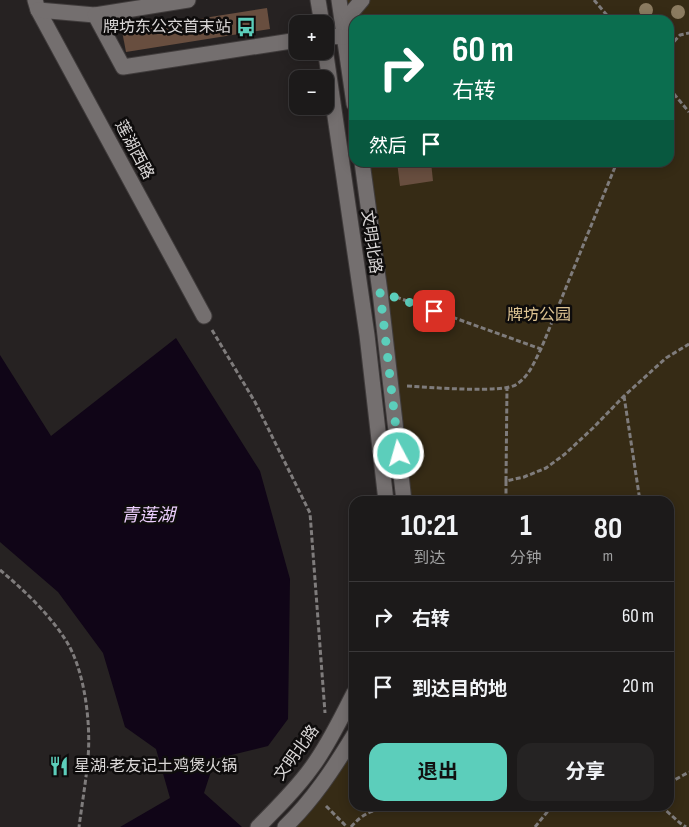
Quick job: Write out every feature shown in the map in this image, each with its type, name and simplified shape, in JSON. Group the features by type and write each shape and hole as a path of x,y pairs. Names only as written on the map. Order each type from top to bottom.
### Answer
{"street":[{"path":"36,5 95,16 188,0"},
{"path":"318,0 320,15"},
{"path":"339,0 349,70"},
{"path":"350,15 362,0"},
{"name":"莲湖西路","path":"36,5 204,316"},
{"path":"95,16 123,67 289,41"},
{"path":"344,36 349,20"},
{"path":"334,36 344,36"},
{"name":"文明北路","path":"327,60 367,336 385,496"},
{"name":"文明北路","path":"363,167 380,292 403,496"},
{"name":"文明北路","path":"259,827 312,767 349,703"},
{"path":"285,827 315,794 349,743"}],"path":[{"path":"594,0 607,15"},
{"path":"674,42 680,35 689,33"},
{"path":"674,94 689,112"},
{"path":"391,386 494,390 516,386 528,375 541,350 615,167"},
{"path":"380,292 541,350"},
{"path":"204,316 255,402 310,513 325,714"},
{"path":"506,481 546,468 565,454 666,358 689,344"},
{"path":"506,496 507,387"},
{"path":"624,396 639,496"},
{"path":"0,570 18,585 48,616 66,641 80,669 88,713 88,758 79,827"},
{"path":"674,780 689,772"},
{"path":"315,794 346,827"},
{"path":"351,827 359,818 374,811"},
{"path":"534,827 548,811"},
{"path":"666,811 686,827"}],"green space":[{"name":"牌坊公园","path":"347,0 689,0 689,827 294,827 349,737 349,811 674,811 674,496 411,496 369,167 674,167 674,15 349,15"}],"water":[{"name":"青莲湖","path":"176,338 260,471 290,579 288,719 268,746 215,759 204,793 242,827 120,827 170,798 156,749 125,727 103,653 58,592 0,542 0,355 51,436"}],"building":[{"path":"267,8 270,29 126,52 122,31"},
{"path":"398,167 432,167 433,181 400,186"}],"place":[{"name":"牌坊东公交首末站","path":"246,27"},
{"name":"星湖·老友记土鸡煲火锅","path":"59,766"}],"route":[{"path":"399,454 380,292 434,311"}]}
